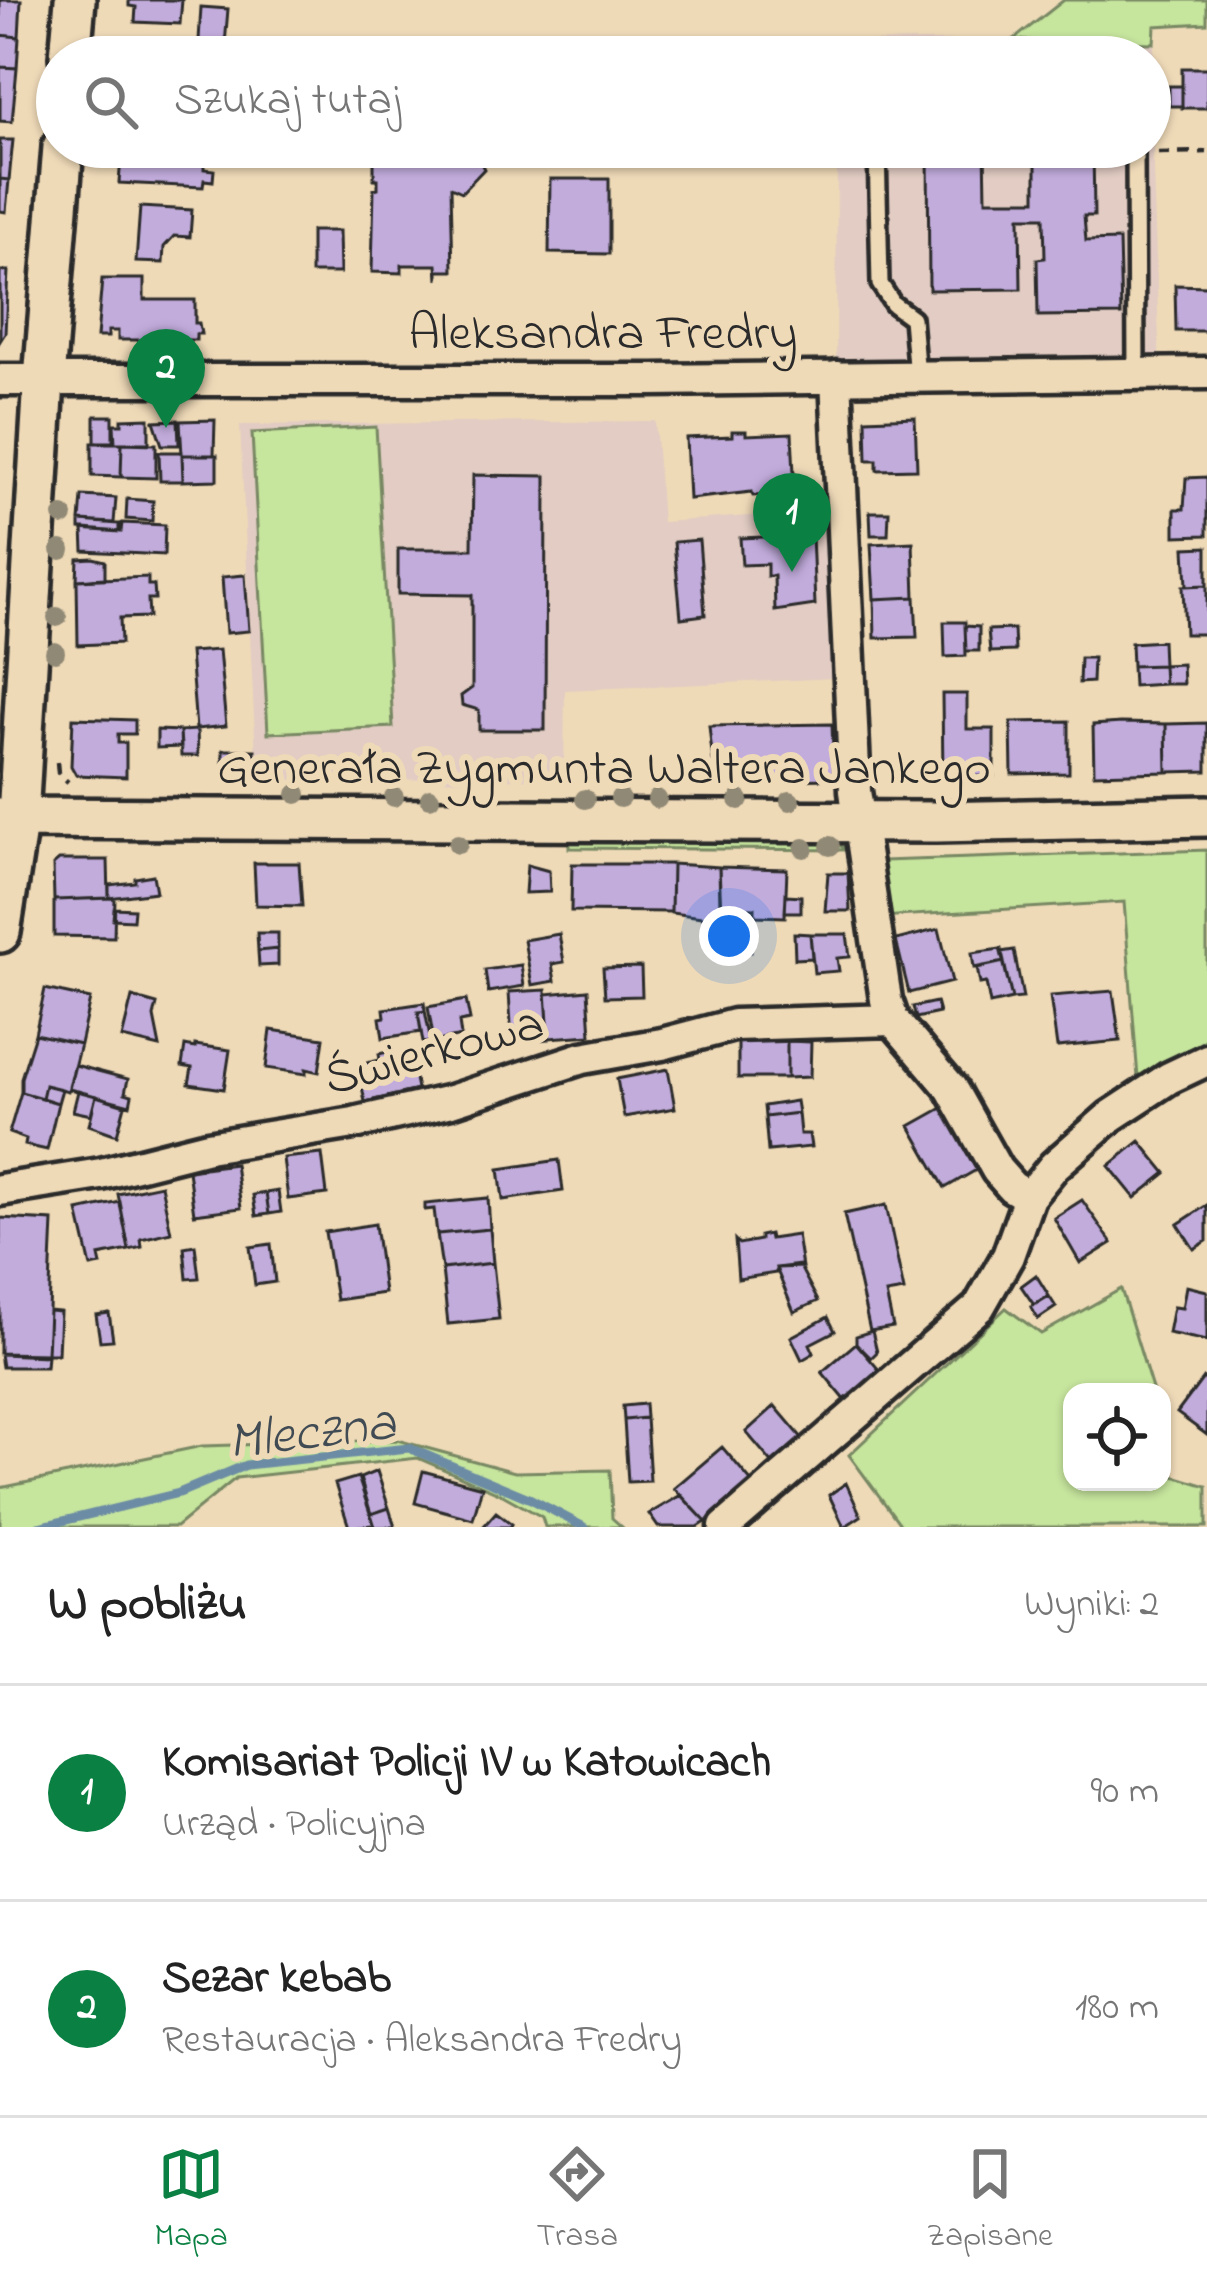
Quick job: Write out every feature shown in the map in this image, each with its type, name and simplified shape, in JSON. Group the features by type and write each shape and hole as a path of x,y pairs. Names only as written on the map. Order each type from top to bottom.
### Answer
{"street":[{"path":"72,36 75,0"},
{"path":"0,932 61,168"},
{"name":"Aleksandra Fredry","path":"0,380 1207,373"},
{"path":"836,377 855,791 886,1000 893,1020 951,1088 997,1170 1029,1197"},
{"name":"Generała Zygmunta Waltera Jankego","path":"9,818 860,822 1207,816"},
{"name":"Świerkowa","path":"0,1190 432,1106 582,1058 734,1025 893,1020"},
{"path":"725,1527 979,1307 1008,1256 1029,1197 1054,1166 1111,1116 1207,1060"}],"lane":[{"path":"878,168 880,284 893,304 912,318 917,377"},
{"path":"1135,168 1136,374"}],"path":[{"path":"1171,151 1207,152"},
{"path":"58,748 58,773 75,784"}],"shaded area":[{"path":"837,168 1153,168 1160,373 836,377"},
{"path":"655,421 662,522 832,510 837,678 565,690 564,779 257,780 240,425"}],"green space":[{"path":"1064,0 1207,0 1207,23 1155,26 1154,36 1018,36"},
{"path":"376,427 393,727 268,733 252,433"},
{"path":"569,840 835,841 846,850 569,848"},
{"path":"1207,850 1207,1039 1138,1078 1124,902 881,917 883,861"},
{"path":"1121,1289 1150,1383 1063,1383 1063,1491 1171,1491 1171,1464 1174,1476 1207,1486 1207,1527 902,1527 849,1455 1006,1308 1041,1334"},
{"path":"397,1440 515,1472 610,1470 612,1518 622,1527 545,1527 542,1517 499,1493 418,1458 236,1478 176,1527 0,1527 0,1488 202,1446"}],"building":[{"path":"0,0 21,0 19,37 0,35"},
{"path":"129,0 182,0 180,24 135,22 136,7 129,6"},
{"path":"201,7 228,9 226,36 199,36"},
{"path":"0,35 19,37 17,68 0,67"},
{"path":"0,67 17,68 12,122 0,121"},
{"path":"1182,68 1207,68 1207,108 1182,108"},
{"path":"1171,86 1182,86 1182,106 1171,106"},
{"path":"0,140 13,140 9,180 0,179"},
{"path":"120,168 214,170 213,181 204,180 203,187 119,183"},
{"path":"374,168 484,168 462,192 451,187 453,271 438,271 438,280 437,265 402,265 402,273 372,272 374,189 378,188 378,179 374,179"},
{"path":"928,168 985,168 986,200 1036,200 1036,168 1093,168 1094,216 1084,216 1086,241 1119,240 1121,315 1038,316 1037,259 1045,258 1044,217 1020,217 1021,289 929,290"},
{"path":"0,179 9,180 6,212 0,211"},
{"path":"550,179 609,179 609,254 549,253"},
{"path":"140,207 192,210 190,237 174,236 164,247 163,263 136,262"},
{"path":"311,231 339,231 340,273 311,273"},
{"path":"0,271 8,271 5,333 0,341"},
{"path":"102,279 144,279 144,300 195,300 195,323 201,334 196,334 196,340 118,340 118,331 97,337"},
{"path":"1175,285 1207,286 1207,331 1176,331"},
{"path":"95,416 113,416 113,442 95,442"},
{"path":"915,417 917,469 877,470 877,460 867,460 866,419"},
{"path":"149,418 149,443 115,443 114,424"},
{"path":"178,420 179,445 162,445 154,421"},
{"path":"215,420 214,455 182,455 180,421"},
{"path":"732,431 792,433 795,494 753,496 752,492 689,499 686,438 732,436"},
{"path":"92,443 122,443 121,477 92,476"},
{"path":"122,443 156,444 156,478 121,477"},
{"path":"159,452 182,452 183,481 160,481"},
{"path":"182,455 217,455 217,480 183,481"},
{"path":"473,475 546,476 545,730 479,730 479,710 462,705 461,696 472,688 472,595 398,594 398,549 472,549"},
{"path":"1207,477 1207,535 1175,536 1175,509 1184,509 1186,478"},
{"path":"82,496 116,498 114,523 80,521"},
{"path":"127,499 153,501 152,521 126,519"},
{"path":"870,512 889,512 888,535 871,535"},
{"path":"80,521 119,524 119,532 80,529"},
{"path":"122,523 165,525 164,555 84,551 83,529 121,532"},
{"path":"812,535 815,605 775,611 774,576 767,576 767,564 742,565 740,538"},
{"path":"699,540 705,615 681,618 674,542"},
{"path":"913,542 915,597 874,599 871,544"},
{"path":"1207,547 1207,585 1187,586 1185,548"},
{"path":"78,559 105,561 105,578 77,580"},
{"path":"245,575 249,631 226,633 222,577"},
{"path":"148,577 155,599 148,599 149,617 120,618 121,643 78,645 77,580"},
{"path":"1207,585 1207,634 1185,634 1183,586"},
{"path":"915,597 917,637 875,638 874,599"},
{"path":"944,622 965,622 966,656 945,657"},
{"path":"965,626 979,627 979,651 966,651"},
{"path":"1014,629 1015,651 990,652 988,630"},
{"path":"1162,641 1163,665 1132,666 1131,643"},
{"path":"219,650 226,726 196,729 190,652"},
{"path":"1080,658 1093,658 1092,682 1079,683"},
{"path":"1182,664 1183,684 1164,684 1163,665"},
{"path":"1163,665 1164,684 1133,686 1132,666"},
{"path":"942,694 967,694 967,729 994,729 994,776 943,777"},
{"path":"73,718 135,720 135,734 118,734 118,743 126,743 126,777 76,775 71,766"},
{"path":"1069,721 1069,773 1012,774 1011,722"},
{"path":"1207,723 1207,771 1167,772 1166,724"},
{"path":"832,724 834,779 724,781 714,772 709,726"},
{"path":"1166,724 1167,772 1094,774 1093,725"},
{"path":"157,730 180,731 181,747 157,748"},
{"path":"197,730 198,756 181,756 180,731"},
{"path":"223,750 255,750 255,777 223,777"},
{"path":"59,860 108,860 109,898 54,900 53,865"},
{"path":"254,863 299,863 302,906 256,905"},
{"path":"572,864 672,864 671,912 571,911"},
{"path":"672,864 719,867 721,912 710,912 710,918 671,913"},
{"path":"527,865 549,871 550,892 525,893"},
{"path":"719,867 787,869 785,917 755,916 755,908 720,907"},
{"path":"828,873 848,873 850,911 825,911"},
{"path":"153,875 156,892 109,898 109,885"},
{"path":"786,895 801,896 801,912 785,912"},
{"path":"115,898 114,937 54,936 54,900"},
{"path":"114,908 134,909 133,920 113,919"},
{"path":"939,929 952,982 909,993 896,940"},
{"path":"722,932 751,933 751,952 721,951"},
{"path":"257,933 278,933 278,949 258,951"},
{"path":"794,933 810,934 812,958 795,959"},
{"path":"559,934 564,962 552,964 555,981 532,985 524,940"},
{"path":"810,934 847,934 850,957 837,958 839,971 814,973"},
{"path":"278,949 278,965 259,966 258,951"},
{"path":"1001,949 1004,962 974,968 972,953"},
{"path":"1014,950 1023,998 1012,999 1001,952"},
{"path":"1004,962 1012,999 990,1004 977,968"},
{"path":"521,965 524,986 488,992 485,970"},
{"path":"641,967 642,996 605,997 603,968"},
{"path":"45,989 90,999 80,1044 35,1034"},
{"path":"546,990 549,1039 512,1041 509,992"},
{"path":"588,990 591,1035 549,1038 546,994"},
{"path":"1113,991 1120,1041 1057,1047 1050,996"},
{"path":"132,997 157,1004 154,1017 160,1047 122,1038"},
{"path":"466,1000 470,1020 459,1022 461,1036 434,1042 428,1007"},
{"path":"936,1002 939,1013 916,1018 913,1007"},
{"path":"424,1003 425,1011 418,1012 421,1032 383,1038 380,1018 385,1017 384,1009"},
{"path":"425,1011 431,1042 423,1043 418,1012"},
{"path":"271,1030 324,1038 319,1072 266,1068"},
{"path":"35,1034 80,1044 68,1091 45,1085 42,1098 21,1092"},
{"path":"787,1041 787,1078 738,1078 738,1042"},
{"path":"787,1041 811,1042 810,1077 787,1078"},
{"path":"185,1046 230,1050 224,1089 189,1084 192,1068 182,1066"},
{"path":"392,1051 394,1058 411,1054 417,1090 365,1102 358,1065 380,1060 379,1054"},
{"path":"75,1065 128,1079 125,1093 132,1095 130,1105 69,1089"},
{"path":"668,1069 675,1108 624,1117 617,1079"},
{"path":"45,1085 62,1089 58,1103 42,1098"},
{"path":"78,1091 96,1096 91,1115 73,1111"},
{"path":"21,1092 58,1103 47,1150 25,1145 26,1139 9,1133"},
{"path":"96,1096 125,1105 117,1135 89,1125"},
{"path":"796,1101 798,1113 765,1117 764,1106"},
{"path":"944,1107 978,1169 945,1188 910,1126"},
{"path":"798,1113 800,1134 809,1134 811,1147 768,1151 765,1117"},
{"path":"1140,1141 1166,1173 1135,1198 1109,1166"},
{"path":"322,1154 327,1194 288,1199 283,1158"},
{"path":"559,1160 563,1191 503,1200 499,1169"},
{"path":"235,1164 241,1208 194,1214 188,1170"},
{"path":"161,1185 171,1232 141,1239 142,1247 129,1250 118,1194"},
{"path":"278,1191 281,1212 269,1214 266,1193"},
{"path":"266,1193 269,1214 256,1216 253,1195"},
{"path":"488,1198 490,1229 437,1234 434,1209 425,1210 425,1204"},
{"path":"1082,1200 1112,1243 1080,1263 1054,1218"},
{"path":"120,1202 129,1250 99,1256 101,1265 91,1267 78,1211"},
{"path":"886,1205 904,1291 886,1294 893,1327 870,1331 844,1214"},
{"path":"1207,1205 1207,1241 1194,1249 1178,1224"},
{"path":"0,1218 53,1221 47,1354 0,1353"},
{"path":"375,1224 384,1293 336,1300 325,1232"},
{"path":"490,1229 493,1263 442,1269 437,1234"},
{"path":"769,1234 770,1239 797,1235 802,1267 776,1268 776,1273 738,1279 735,1240 739,1244"},
{"path":"271,1244 275,1282 255,1285 250,1247"},
{"path":"195,1245 199,1278 187,1279 184,1247"},
{"path":"493,1263 499,1319 448,1324 442,1269"},
{"path":"799,1265 818,1301 794,1312 776,1268"},
{"path":"1036,1275 1049,1296 1034,1305 1021,1286"},
{"path":"1186,1286 1207,1291 1207,1341 1168,1333 1173,1307 1182,1308"},
{"path":"1049,1296 1056,1307 1038,1319 1031,1307"},
{"path":"49,1311 60,1312 58,1354 47,1354"},
{"path":"109,1313 113,1340 100,1341 96,1315"},
{"path":"828,1317 835,1331 810,1344 814,1353 802,1360 791,1337"},
{"path":"872,1331 877,1352 871,1358 856,1343 856,1336"},
{"path":"856,1343 881,1372 847,1402 822,1372"},
{"path":"0,1354 47,1356 46,1367 2,1367"},
{"path":"1203,1378 1207,1381 1207,1435 1177,1413"},
{"path":"645,1404 646,1418 624,1420 623,1406"},
{"path":"775,1406 803,1439 773,1464 746,1432"},
{"path":"646,1418 650,1481 628,1482 624,1420"},
{"path":"722,1447 752,1482 706,1522 674,1488"},
{"path":"377,1471 389,1508 371,1514 360,1478"},
{"path":"423,1471 482,1487 473,1519 415,1503"},
{"path":"358,1477 374,1525 349,1527 335,1484"},
{"path":"846,1483 861,1516 844,1527 829,1495"},
{"path":"681,1495 706,1522 698,1527 658,1527 649,1514"},
{"path":"389,1508 395,1527 375,1527 371,1514"},
{"path":"496,1512 512,1524 510,1527 483,1527"}],"waterway":[{"name":"Mleczna","path":"38,1527 179,1493 246,1465 409,1448 531,1499 584,1527"}],"place":[{"name":"Sezar kebab","path":"166,428"},
{"name":"Komisariat Policji IV w Katowicach","path":"792,572"}]}
